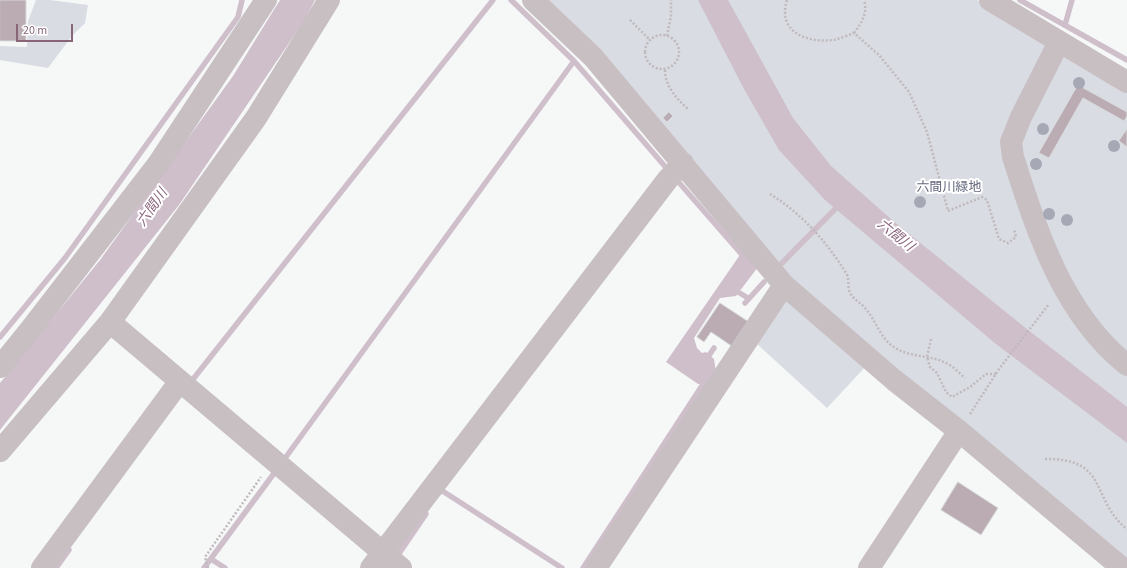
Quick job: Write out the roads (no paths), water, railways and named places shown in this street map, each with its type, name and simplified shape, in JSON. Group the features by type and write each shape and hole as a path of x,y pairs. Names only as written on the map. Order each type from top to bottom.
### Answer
{"street":[{"path":"0,367 158,164 266,0"},
{"path":"0,451 110,322 256,118 329,0"},
{"path":"533,0 593,57 624,96 675,171 784,285 894,380 959,431 1122,568"},
{"path":"1003,4 1059,42 1127,82"},
{"path":"1059,42 1021,118 1011,142 1012,157 1045,247 1063,287 1093,332 1110,352 1127,365"},
{"path":"110,322 277,464 389,563 675,171"},
{"path":"596,568 784,285"},
{"path":"42,568 185,386"},
{"path":"869,568 959,431"}],"water":[{"name":"六間川","path":"280,0 315,0 304,21 179,205 0,430 0,383 100,260 233,76"},
{"name":"六間川","path":"698,0 728,0 793,118 831,166 892,220 1023,326 1127,407 1127,443 996,344 825,200 779,150 744,89"},
{"path":"744,249 758,267 736,296 720,298 694,338 697,348 702,353 706,352 714,359 716,372 707,384 698,384 666,362"}],"waterway":[{"path":"0,337 65,258 238,17 242,0"},
{"path":"190,383 493,0"},
{"path":"511,0 574,61 669,171"},
{"path":"1020,0 1127,60"},
{"path":"1065,25 1072,0"},
{"path":"283,461 574,61"},
{"path":"675,178 744,257 743,259"},
{"path":"782,263 839,205"},
{"path":"745,303 764,282"},
{"path":"733,289 748,298"},
{"path":"706,360 714,348"},
{"path":"583,568 707,378"},
{"path":"204,568 278,468"},
{"path":"439,493 441,490 562,568"},
{"path":"396,558 426,514"},
{"path":"56,568 69,550"},
{"path":"211,559 225,568"}],"park label":[{"name":"六間川緑地","path":"949,188"}]}
